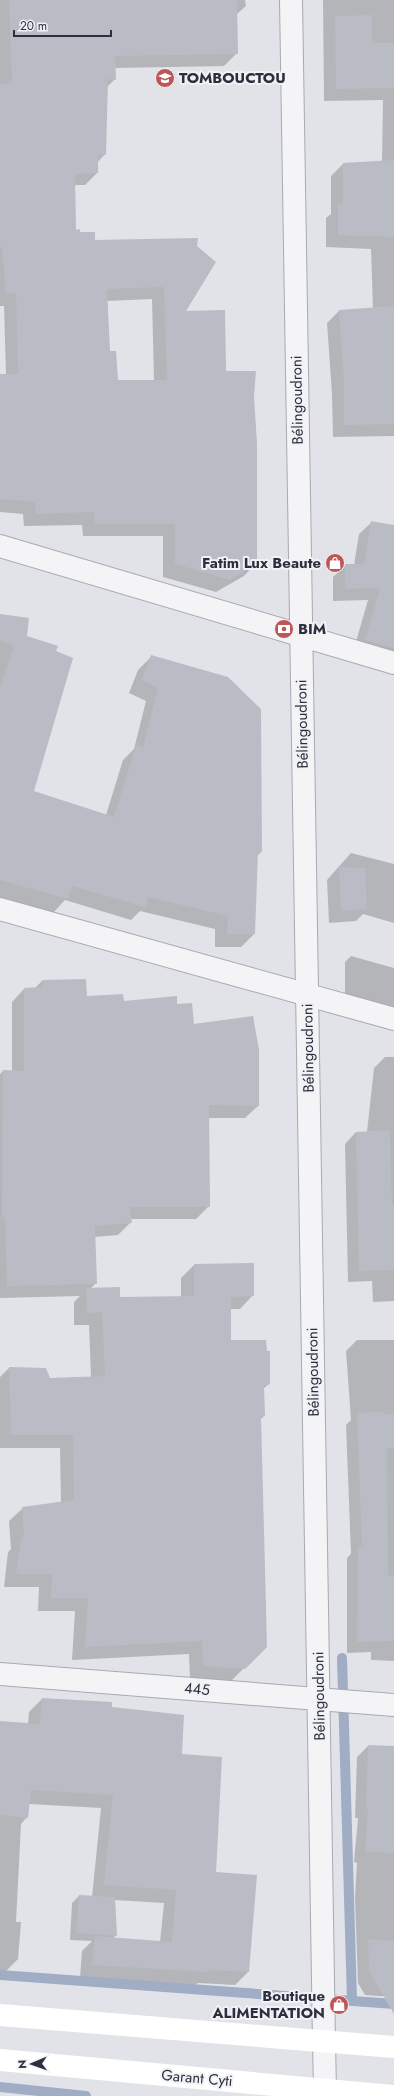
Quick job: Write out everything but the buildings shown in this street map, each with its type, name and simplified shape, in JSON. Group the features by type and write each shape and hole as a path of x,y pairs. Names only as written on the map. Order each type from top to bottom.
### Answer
{"main road":[{"path":"0,2015 394,2047"},
{"name":"Garant Cyti","path":"0,2060 326,2093 394,2096"}],"street":[{"name":"Bélingoudroni","path":"291,0 326,2093"},
{"path":"0,546 394,663"},
{"path":"0,909 394,1019"},
{"name":"445","path":"0,1674 394,1705"}],"waterway":[{"path":"342,1658 352,2000"},
{"path":"0,1975 394,2004"},
{"path":"0,2087 86,2096"}],"place":[{"name":"TOMBOUCTOU","path":"165,78"},
{"name":"Fatim Lux Beaute","path":"335,563"},
{"name":"BIM","path":"284,629"},
{"name":"Boutique ALIMENTATION","path":"339,2005"}]}
